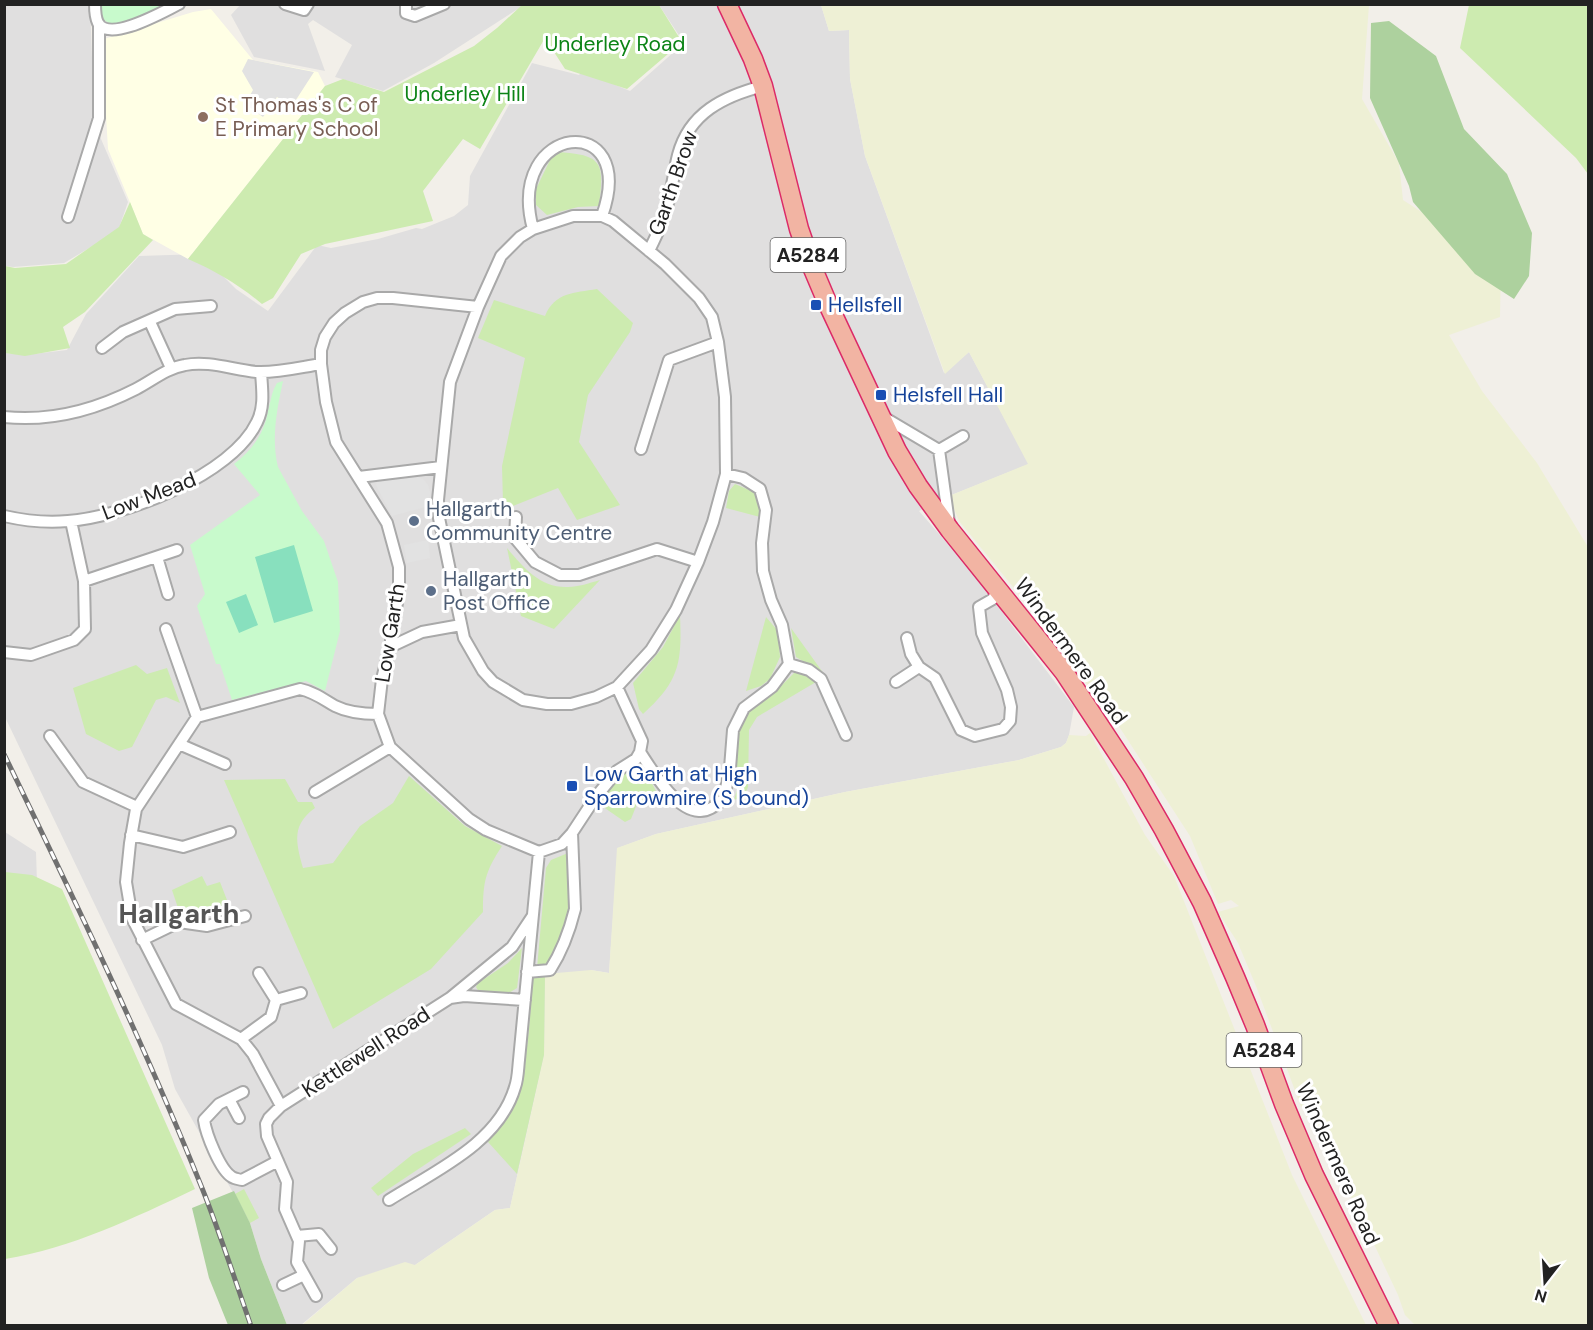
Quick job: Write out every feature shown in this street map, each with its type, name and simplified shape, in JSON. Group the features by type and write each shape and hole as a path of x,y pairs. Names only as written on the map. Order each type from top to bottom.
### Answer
{"highway":[{"name":"Windermere Road","path":"727,4 763,86 799,229 826,302 897,451 918,486 950,530 1064,672 1085,702 1134,778 1180,858 1235,977 1314,1175 1389,1326"}],"street":[{"path":"69,217 99,118 99,24 95,15 95,4"},
{"path":"99,24 107,29 121,30 179,4"},
{"path":"285,4 304,10 308,4"},
{"path":"406,4 406,13 416,16 444,4"},
{"name":"Garth Brow","path":"649,251 665,216 679,152 690,126 712,106 745,91 763,86"},
{"path":"532,230 527,210 530,183 548,151 566,142 579,141 591,144 603,156 609,167 608,199 602,216"},
{"path":"573,216 602,216 628,232 666,264 699,298 712,317 718,342 725,397 726,474 713,522 698,562 676,610 651,650 617,687 596,697 571,704 547,704 523,699 502,689 483,671 471,652 461,625 439,518 438,500 450,382 478,307 501,256 520,237 532,230 573,216"},
{"name":"Low Garth","path":"478,307 393,298 377,298 363,302 334,323 325,337 321,350 321,364 326,402 336,442 387,523 399,567 399,590 390,647 382,679 378,714 390,747 469,819 486,830 539,852"},
{"path":"102,348 123,332 175,309 212,306"},
{"path":"150,322 171,368"},
{"path":"641,448 669,360 718,342"},
{"path":"4,417 68,416 107,404 171,368 188,364 206,364 261,372 321,364"},
{"name":"Low Mead","path":"4,516 28,522 71,521 130,506 168,492 205,474 245,442 258,420 263,398 261,372"},
{"path":"880,415 939,450"},
{"path":"939,450 963,436"},
{"path":"939,450 950,530"},
{"path":"359,477 441,467"},
{"path":"640,752 660,782 684,807 699,812 711,808 724,799 733,730 744,708 772,687 789,664 782,625 771,600 763,571 762,543 766,510 760,489 742,478 726,474"},
{"path":"516,517 515,538 535,562 560,575 579,575 657,549 698,562"},
{"path":"4,652 31,655 74,640 85,629 84,581 71,521"},
{"path":"84,581 177,550"},
{"path":"157,556 168,594"},
{"path":"907,639 911,654 919,667 935,678 961,730 975,736 1003,729 1010,721 1011,706 1007,690 982,633 980,607 993,599 999,591"},
{"path":"390,647 422,633 461,625"},
{"path":"166,629 197,717"},
{"path":"789,664 809,670 821,679 846,735"},
{"path":"896,682 919,667"},
{"path":"389,1200 477,1144 500,1118 509,1102 516,1086 539,852 562,844 616,771 636,759 640,752 642,741 617,687"},
{"path":"316,1296 297,1262 300,1241 285,1209 286,1182 267,1136 266,1124 281,1106 253,1054 241,1039 176,1004 132,918 126,882 131,835 137,807 197,717 300,689 314,692 337,707 360,714 378,714"},
{"path":"50,736 83,782 137,807"},
{"path":"179,744 225,764"},
{"path":"315,792 390,747"},
{"path":"131,835 183,847 230,832"},
{"path":"527,972 550,970 555,963 573,917 572,833"},
{"path":"142,940 179,922 207,926 245,916"},
{"name":"Kettlewell Road","path":"281,1106 450,998 512,947 532,917"},
{"path":"241,1039 271,1017 276,1000 259,973"},
{"path":"276,1000 301,993"},
{"name":"Kettlewell Road","path":"450,998 464,996 525,1000"},
{"path":"243,1092 219,1104 204,1120 206,1134 225,1170 233,1178 242,1180 278,1161"},
{"path":"229,1099 238,1118"},
{"path":"297,1236 319,1234 331,1249"},
{"path":"283,1285 304,1275"}],"shaded area":[{"path":"241,4 524,5 434,63 383,91 335,77 352,45 313,20 308,24 325,71 254,57 231,15"},
{"path":"5,5 90,5 94,111 101,139 128,202 118,231 64,263 5,266"},
{"path":"659,5 821,5 829,31 849,30 850,79 865,156 944,373 969,352 1029,464 949,496 919,511 988,590 1007,619 1074,707 1069,735 1066,743 1061,747 1019,760 845,792 656,834 618,848 609,973 591,970 544,1055 510,1208 495,1210 415,1265 357,1278 301,1325 287,1325 261,1259 250,1223 175,1089 162,1045 5,717 5,353 25,355 67,350 86,314 139,256 201,254 236,289 268,311 317,245 331,248 378,239 416,228 422,229 454,216 468,205 470,176 532,63 579,75 582,71 630,91 684,43"},
{"path":"821,5 1369,5 1362,99 1399,163 1403,200 1501,263 1500,317 1449,335 1482,391 1537,463 1588,547 1588,1325 1415,1325 1405,1315 1398,1295 1356,1206 1300,1104 1238,943 1218,912 1239,906 1231,900 1218,904 1190,836 1120,728 1023,599 959,521 949,496 1028,464 969,352 945,374 865,156 850,79 849,30 829,31"},
{"name":"St Thomas's C of E Primary School","path":"211,9 253,60 318,72 325,86 188,259 143,234 108,149 102,46 104,39 193,12"},
{"path":"248,59 314,72 292,106 277,97 263,117 245,104 253,90 242,71"},
{"path":"418,477 428,485 429,506 392,516 376,485 378,481"},
{"path":"428,540 430,558 407,563 404,545"},
{"path":"1090,733 1145,835 1174,876 1292,1175 1366,1325 301,1326 357,1278 405,1262 415,1265 495,1210 510,1208 544,1055 545,974 591,970 609,973 617,848 656,834 845,792 1019,760 1061,747 1066,743 1069,735 1086,736"},
{"path":"5,832 36,852 37,882 5,877"}],"green space":[{"path":"100,5 171,5 130,22 113,24 104,19"},
{"path":"522,5 659,5 682,42 627,89 565,69 545,38 480,149 463,139 423,191 433,221 325,244 301,254 273,298 262,304 227,279 188,259 325,86 343,79 384,92 474,46"},
{"path":"1469,5 1588,5 1588,174 1576,158 1460,48"},
{"path":"1389,21 1436,56 1464,129 1507,174 1532,233 1529,276 1514,299 1475,274 1413,202 1409,186 1370,98 1371,23"},
{"path":"558,152 585,156 598,164 601,180 599,206 578,207 547,215 536,205 536,189 550,160"},
{"path":"130,202 143,234 153,240 85,312 63,327 70,348 25,356 5,353 5,266 15,268 66,264 119,227"},
{"path":"597,289 633,323 630,332 588,395 579,442 620,505 577,520 558,488 513,506 503,503 502,466 525,358 478,338 494,300 545,316 554,302 560,298"},
{"path":"283,381 275,435 278,467 302,511 324,541 338,582 340,631 325,691 306,681 232,700 220,664 216,664 197,606 205,594 190,545 260,495 234,464 252,447 260,434 273,390 277,383"},
{"path":"735,484 754,492 759,504 760,517 726,508 729,491"},
{"path":"294,545 313,611 274,623 255,557"},
{"path":"507,548 533,575 549,584 572,587 600,580 554,629 521,616"},
{"path":"246,594 258,625 239,633 226,602"},
{"path":"680,615 680,646 676,670 665,691 643,714 639,709 633,683 663,647"},
{"path":"766,617 778,631 780,657 770,679 761,686 746,691"},
{"path":"791,628 824,674 796,657"},
{"path":"136,665 147,674 167,668 180,703 166,697 156,700 132,747 119,751 86,734 73,688"},
{"path":"801,672 816,682 757,717 749,730 748,787 744,796 734,800 739,783 735,763 738,727 748,710 774,693 794,673"},
{"path":"631,767 646,772 656,791 637,804 631,819 625,822 599,804 619,776"},
{"path":"409,776 465,826 502,846 486,878 483,912 431,969 333,1029 224,780 285,779 298,802 312,802 315,808 302,821 297,835 303,868 333,863 360,826 393,803"},
{"path":"568,853 569,914 552,962 547,968 537,968 546,868 551,860"},
{"path":"5,872 32,875 62,889 195,1189 78,1240 5,1259"},
{"path":"202,876 207,886 220,882 227,900 221,907 226,916 215,922 217,916 194,909 190,919 182,920 172,890"},
{"path":"522,948 517,988 507,994 479,992 476,987 478,983 508,963"},
{"path":"545,974 544,1055 517,1174 488,1142 502,1124 519,1085 528,1041 533,975"},
{"path":"465,1128 471,1134 378,1196 371,1188 413,1154"},
{"path":"244,1189 259,1218 250,1223 235,1194"},
{"path":"234,1191 250,1223 261,1259 287,1325 228,1325 209,1278 192,1208"}],"railway":[{"path":"4,754 156,1078 209,1205 251,1326"}],"place":[{"name":"St Thomas's C of E Primary School","path":"203,117"},
{"name":"Hellsfell","path":"816,305"},
{"name":"Helsfell Hall","path":"881,395"},
{"name":"Hallgarth Community Centre","path":"414,521"},
{"name":"Hallgarth Post Office","path":"431,591"},
{"name":"Low Garth at High Sparrowmire (S bound)","path":"572,786"}],"district":[{"name":"Hallgarth","path":"179,914"}],"park label":[{"name":"Underley Road","path":"615,44"},
{"name":"Underley Hill","path":"465,94"}]}
